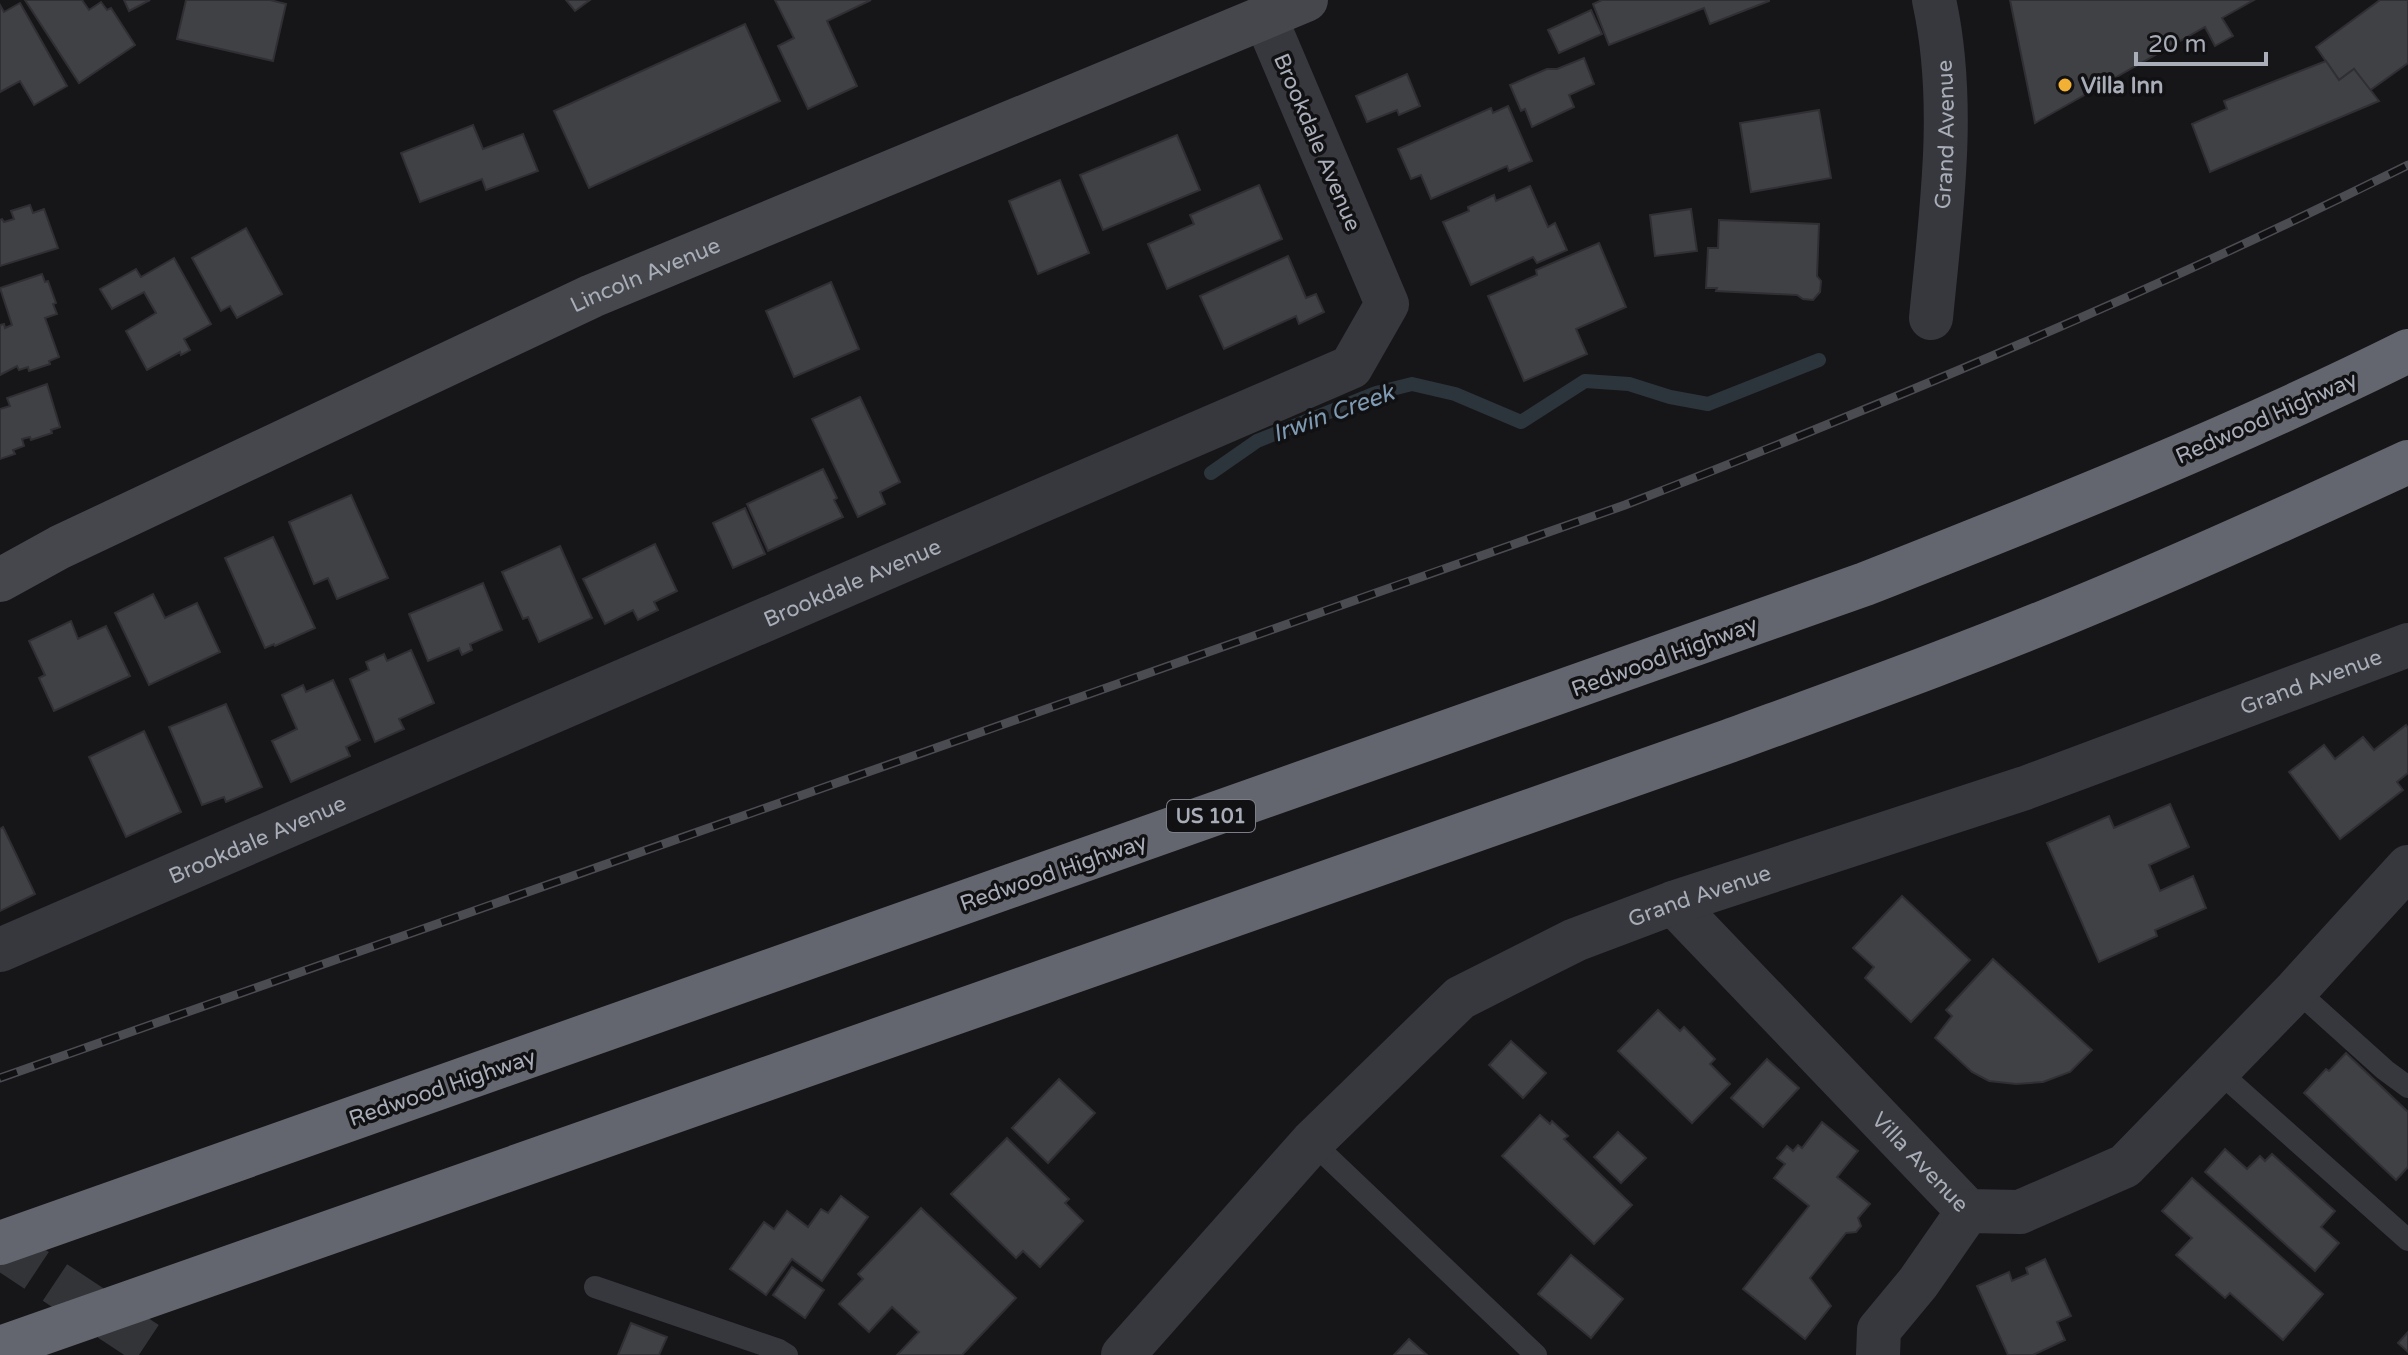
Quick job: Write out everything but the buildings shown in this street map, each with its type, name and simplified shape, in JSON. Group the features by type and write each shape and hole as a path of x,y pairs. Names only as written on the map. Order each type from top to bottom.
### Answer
{"highway":[{"name":"Redwood Highway","path":"0,1243 1865,584 2041,515 2214,442 2408,351"},
{"path":"0,1348 1826,705 2084,606 2261,530 2408,462"}],"main road":[{"name":"Lincoln Avenue","path":"0,580 60,547 592,296 1306,0"}],"street":[{"name":"Grand Avenue","path":"1931,318 1946,101 1941,30 1934,0"},
{"name":"Brookdale Avenue","path":"0,950 1351,367 1387,304 1265,17"},
{"name":"Grand Avenue","path":"1123,1355 1312,1142 1460,998 1575,940 1673,903 2025,788 2408,645"},
{"name":"Villa Avenue","path":"1673,903 1968,1211 2020,1212 2125,1166 2296,990 2408,867"},
{"path":"1878,1355 1879,1330 1918,1283 1968,1211"}],"lane":[{"path":"2296,990 2408,1087"},
{"path":"2217,1070 2408,1240"},
{"path":"1312,1142 1536,1355"},
{"path":"595,1287 787,1355"}],"waterway":[{"name":"Irwin Creek","path":"1211,473 1257,441 1376,393 1412,384 1455,394 1521,422 1585,381 1629,384 1670,397 1708,404 1819,360"}],"tunnel":[{"path":"0,1246 164,1355"}],"railway":[{"path":"0,1078 1625,505 2020,344 2215,257 2408,165"}],"place":[{"name":"Villa Inn","path":"2065,85"}]}
